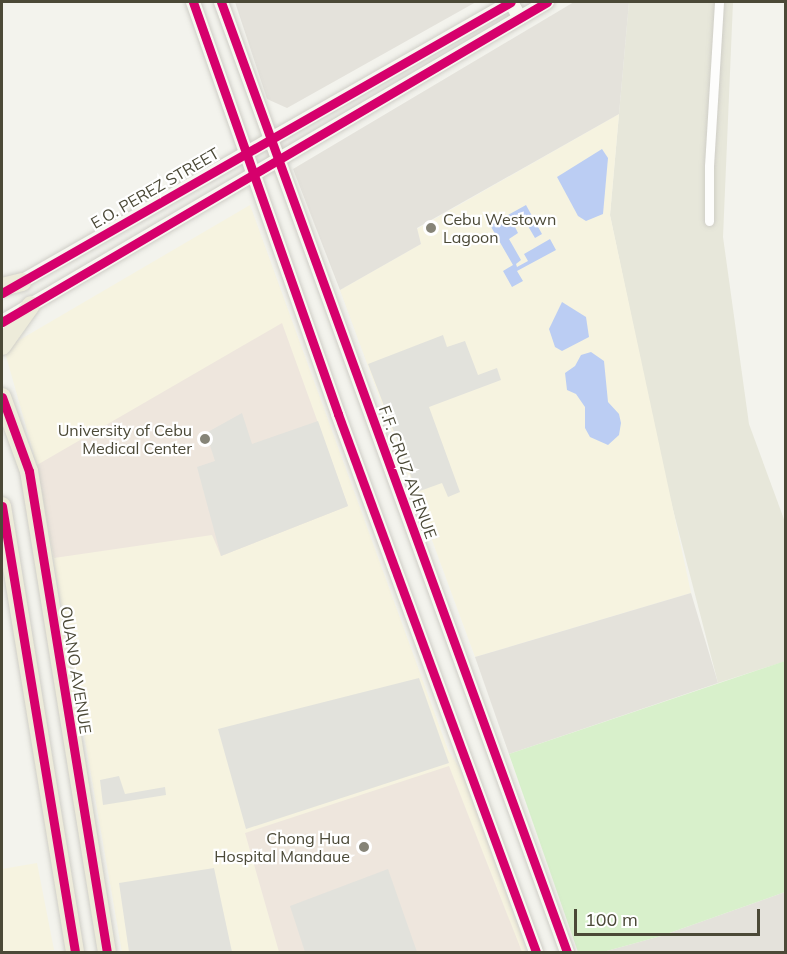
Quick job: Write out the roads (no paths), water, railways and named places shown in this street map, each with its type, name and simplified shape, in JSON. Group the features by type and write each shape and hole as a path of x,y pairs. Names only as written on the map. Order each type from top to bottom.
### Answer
{"highway":[{"path":"2,287 22,282"},
{"path":"2,346 31,305"},
{"name":"OUANO AVENUE","path":"2,396 29,471 107,952"},
{"path":"2,506 75,952"},
{"path":"49,798 81,790"}],"street":[{"path":"193,2 253,177 536,952"},
{"name":"F.F. CRUZ AVENUE","path":"221,2 273,137 567,952"},
{"path":"510,2 520,18"},
{"name":"E.O. PEREZ STREET","path":"2,293 510,2"},
{"path":"2,322 253,177 547,2"},
{"path":"709,221 709,166 719,2"}],"water":[{"path":"602,149 608,158 603,214 586,221 578,216 557,177"},
{"path":"526,205 542,234 535,238 525,221 515,227 518,233 509,239 521,260 516,264 517,267 528,261 524,254 550,239 556,250 517,271 523,281 512,287 503,271 513,265 490,225"},
{"path":"562,302 586,317 589,337 562,351 555,347 549,329"},
{"path":"591,352 604,361 608,402 619,414 621,423 619,435 608,445 590,437 585,428 585,407 576,394 567,390 565,373 575,366 581,355"}],"place":[{"name":"Cebu Westown Lagoon","path":"431,228"},
{"name":"University of Cebu Medical Center","path":"205,439"},
{"name":"Chong Hua Hospital Mandaue","path":"364,847"}]}
